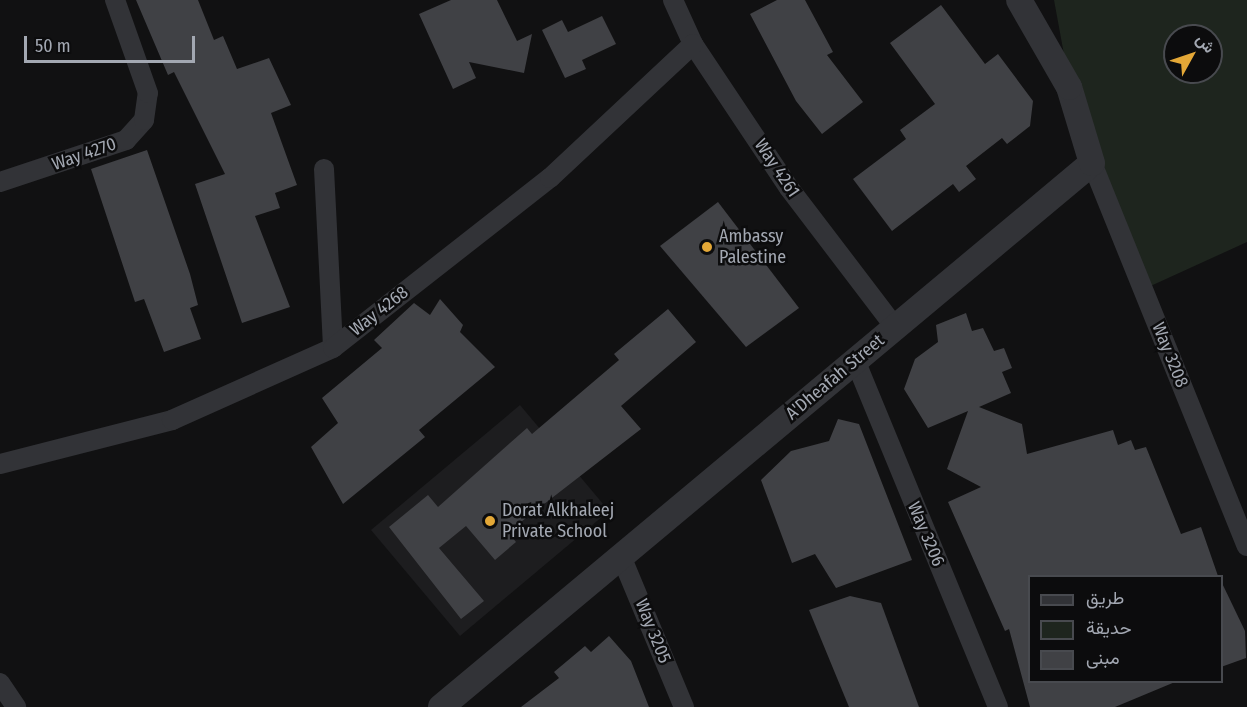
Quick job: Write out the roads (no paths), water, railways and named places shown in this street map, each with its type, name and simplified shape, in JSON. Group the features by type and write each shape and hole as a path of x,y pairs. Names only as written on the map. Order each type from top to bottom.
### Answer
{"street":[{"name":"Way 4270","path":"0,182 126,140 144,120 148,93 115,0"},
{"name":"Way 4261","path":"673,0 693,44 789,188 895,327"},
{"path":"1019,0 1069,87 1092,163"},
{"name":"Way 4268","path":"0,464 172,420 333,348 550,178 693,44"},
{"name":"A'Dheafah Street","path":"441,707 1092,163"},
{"name":"Way 3208","path":"1092,163 1247,546"},
{"path":"324,169 333,348"},
{"name":"Way 3206","path":"855,360 998,707"},
{"name":"Way 3205","path":"621,556 684,707"},
{"path":"0,683 16,707"}],"place":[{"name":"Ambassy Palestine","path":"707,247"},
{"name":"Dorat Alkhaleej Private School","path":"490,521"}]}
